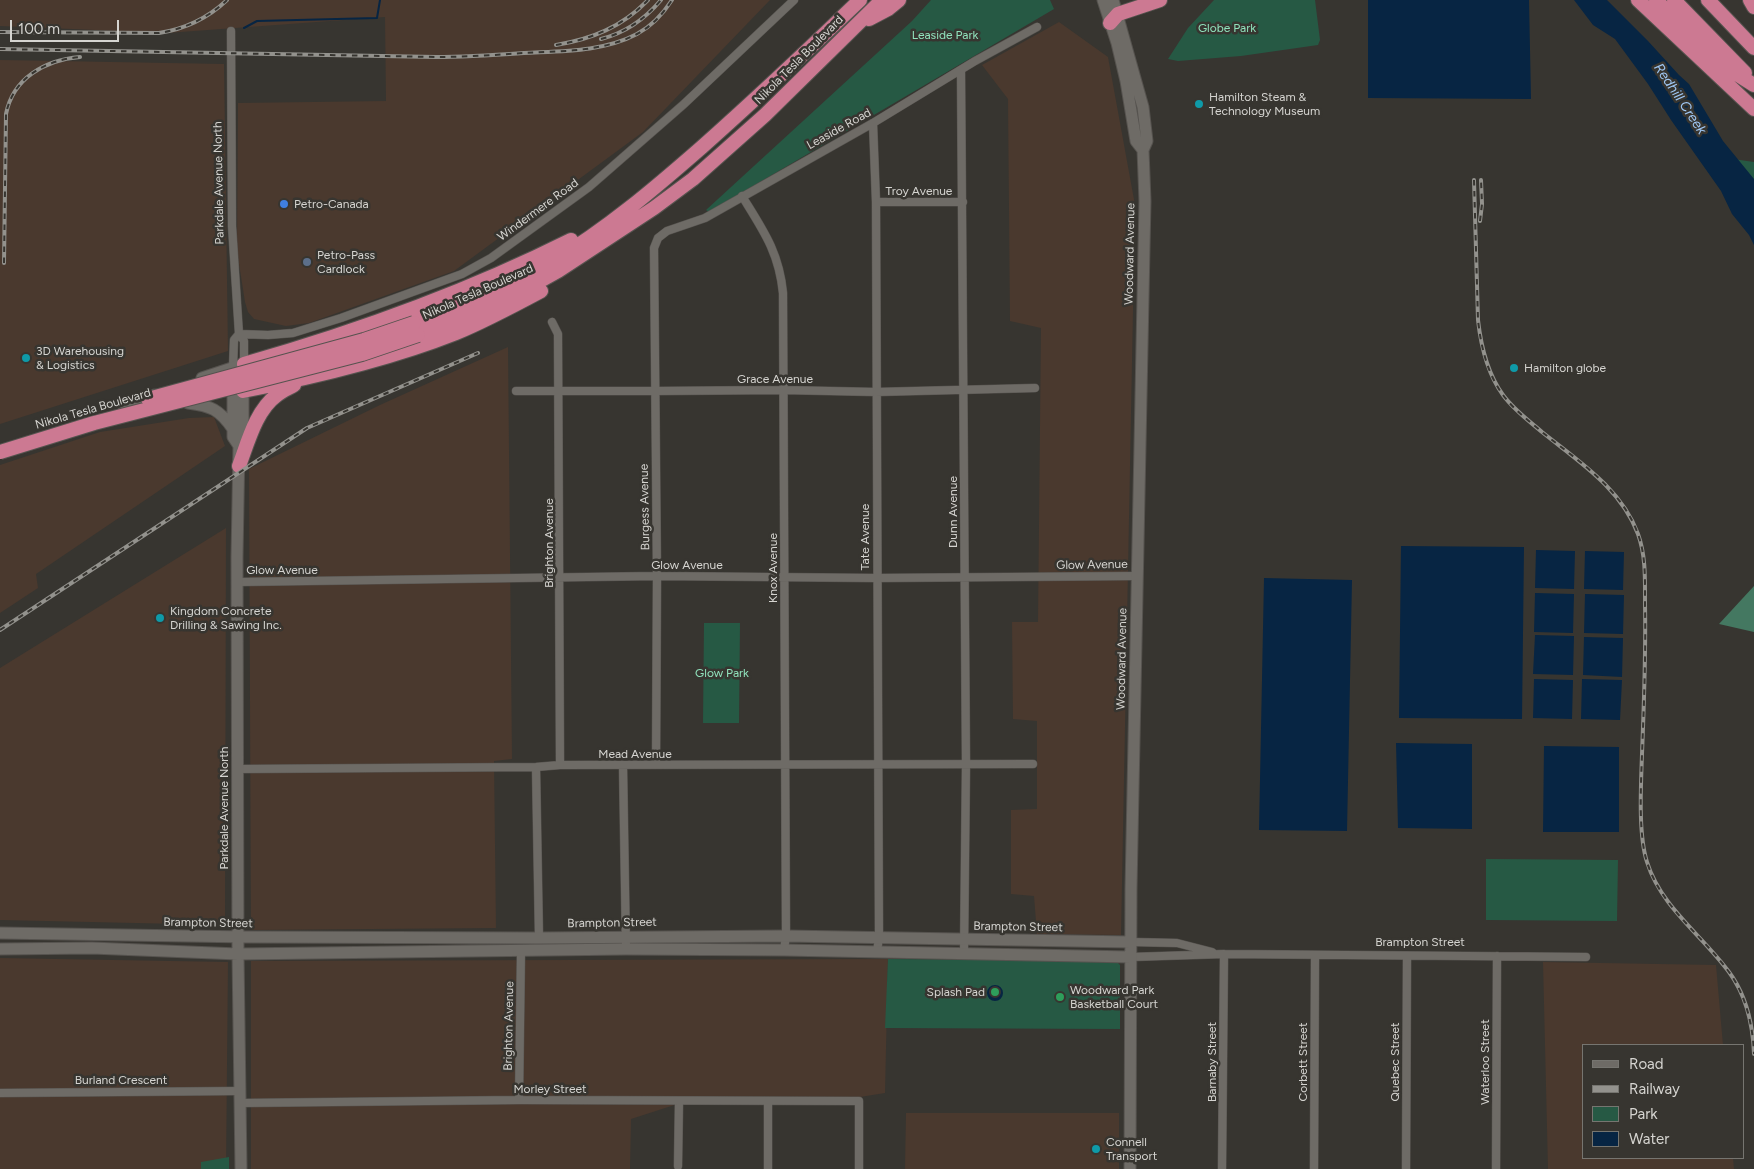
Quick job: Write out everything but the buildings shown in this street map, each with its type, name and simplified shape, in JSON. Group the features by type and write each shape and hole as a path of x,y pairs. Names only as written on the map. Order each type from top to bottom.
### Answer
{"highway":[{"path":"768,89 794,56 848,0"},
{"name":"Nikola Tesla Boulevard","path":"0,450 94,423 362,354 552,262 599,232 646,197 768,89 860,0"},
{"name":"Nikola Tesla Boulevard","path":"0,442 187,388 364,340 416,329 524,290 558,271 654,208 693,179 765,115 882,0"},
{"path":"853,28 888,9 899,0"},
{"path":"1114,19 1160,0"},
{"path":"1638,0 1754,109"},
{"path":"1656,0 1719,63 1754,84"},
{"path":"1674,0 1754,84"},
{"path":"1708,0 1754,48"},
{"path":"1750,0 1754,7"},
{"path":"238,379 296,349 354,330 539,256 594,229 646,197"},
{"path":"239,466 266,405 277,395 319,374 418,347 501,313 547,288 623,237 654,208"},
{"path":"238,379 319,374"}],"main road":[{"name":"Woodward Avenue","path":"1103,0 1114,19 1143,107 1147,141 1143,150 1145,200 1131,942 1130,1169"},
{"name":"Woodward Avenue","path":"1113,0 1114,19"},
{"path":"122,412 150,411 188,403 238,379"},
{"path":"0,450 122,412 146,398 238,379"},
{"path":"150,411 238,379"},
{"name":"Parkdale Avenue North","path":"238,379 233,436 239,446"},
{"name":"Parkdale Avenue North","path":"238,379 243,436 239,446 238,582 238,954 241,1169"},
{"path":"188,403 212,408 225,418 233,429"},
{"name":"Brampton Street","path":"0,933 239,937 539,938 786,936 1131,942"},
{"path":"88,934 92,948"},
{"name":"Brampton Street","path":"0,949 92,948 238,954 626,949 784,950 964,952 1131,957"}],"street":[{"name":"Windermere Road","path":"239,334 268,335 293,333 341,318 462,274 491,258 588,186 684,104 794,0"},
{"name":"Leaside Road","path":"654,248 658,238 667,231 705,218 1037,27"},
{"name":"Parkdale Avenue North","path":"231,31 232,226 239,334 244,341 238,379"},
{"name":"Dunn Avenue","path":"961,71 966,764 964,952"},
{"name":"Tate Avenue","path":"873,123 876,202 876,578 879,938 877,951"},
{"name":"Knox Avenue","path":"742,196 772,247 781,272 783,293 786,766 786,936 784,950"},
{"name":"Troy Avenue","path":"876,202 963,202"},
{"name":"Burgess Avenue","path":"654,248 657,576 656,765"},
{"name":"Brighton Avenue","path":"552,322 558,334 560,765"},
{"name":"Grace Avenue","path":"516,391 783,390 876,392 1034,388"},
{"name":"Glow Avenue","path":"238,582 657,576 965,578 1137,576"},
{"name":"Mead Avenue","path":"238,768 1033,764"},
{"path":"623,766 626,949"},
{"path":"536,767 539,938"},
{"name":"Brampton Street","path":"1131,942 1177,943 1224,954"},
{"name":"Brighton Avenue","path":"519,1100 521,951"},
{"name":"Brampton Street","path":"1131,957 1224,954 1586,957"},
{"name":"Barnaby Street","path":"1222,1169 1224,954"},
{"name":"Corbett Street","path":"1314,1169 1315,956"},
{"name":"Quebec Street","path":"1406,1169 1407,956"},
{"name":"Waterloo Street","path":"1496,1169 1497,956"},
{"name":"Burland Crescent","path":"0,1093 241,1097"},
{"name":"Morley Street","path":"241,1097 768,1102 859,1101 859,1169"},
{"path":"678,1101 678,1166"},
{"path":"768,1102 768,1169"}],"shaded area":[{"path":"0,0 770,0 643,132 454,271 309,323 286,326 254,319 248,312 245,302 237,251 238,103 386,101 385,17 167,33 0,26"},
{"path":"1059,22 1108,57 1135,205 1121,935 1037,934 1034,896 1011,894 1011,810 1037,809 1037,721 1013,719 1012,622 1038,622 1041,328 1010,321 1008,99 982,65"},
{"path":"0,60 224,64 228,351 0,424"},
{"path":"508,347 512,759 494,761 496,928 251,930 249,469 380,405"},
{"path":"214,417 225,446 36,574 38,588 0,613 0,465 100,432 189,418"},
{"path":"226,528 225,925 0,920 0,668"},
{"path":"0,958 228,962 226,1169 0,1169"},
{"path":"888,959 885,1093 860,1097 690,1100 631,1119 630,1169 251,1169 251,961"},
{"path":"1543,962 1716,965 1723,1044 1582,1044 1582,1159 1733,1159 1734,1169 1548,1169"},
{"path":"906,1113 1119,1113 1119,1169 905,1169"}],"green space":[{"name":"Leaside Park","path":"931,0 1050,0 1054,9 709,212 706,210 912,21"},
{"name":"Globe Park","path":"1214,0 1315,0 1320,40 1318,45 1241,56 1178,61 1168,59 1188,28"},
{"path":"1733,159 1754,162 1754,193"},
{"path":"1754,586 1754,632 1719,624"},
{"name":"Glow Park","path":"704,623 740,623 739,723 703,723"},
{"path":"1486,859 1618,860 1617,921 1486,920"},
{"path":"888,959 1116,961 1120,965 1120,1029 885,1028"},
{"path":"229,1157 229,1169 201,1169 201,1162"}],"water":[{"path":"1368,0 1529,0 1531,99 1368,98"},
{"name":"Redhill Creek","path":"1574,0 1607,0 1689,84 1723,141 1754,179 1754,245 1749,235 1732,214 1721,191 1615,39 1593,25"},
{"path":"1401,546 1524,547 1522,719 1399,718"},
{"path":"1536,550 1575,551 1574,589 1535,588"},
{"path":"1585,551 1624,552 1623,590 1584,589"},
{"path":"1264,578 1352,580 1347,831 1259,830"},
{"path":"1535,593 1574,594 1573,633 1534,632"},
{"path":"1585,594 1624,595 1623,634 1584,633"},
{"path":"1535,635 1574,636 1573,675 1533,674"},
{"path":"1584,637 1623,638 1622,677 1583,675"},
{"path":"1534,679 1573,680 1572,719 1533,718"},
{"path":"1582,679 1622,680 1620,720 1581,719"},
{"path":"1396,743 1472,744 1472,829 1398,828"},
{"path":"1544,746 1619,747 1619,832 1543,832"},
{"name":"Splash Pad","path":"995,985 1001,987 1003,993 1001,999 995,1001 989,999 987,993 989,987"}],"waterway":[{"path":"244,28 257,21 377,18 380,0"}],"railway":[{"path":"0,32 159,33 178,29 196,22 227,0"},
{"path":"556,45 582,39 617,25 648,0"},
{"path":"601,39 618,33 634,24 661,0"},
{"path":"0,49 436,57 582,50 624,40 637,34 657,19 672,0"},
{"path":"4,263 6,114 10,101 23,81 32,73 55,62 80,57"},
{"path":"1474,180 1478,320 1483,350 1497,387 1516,410 1584,465 1610,489 1621,503 1638,534 1644,559 1645,577 1645,660 1641,794 1641,824 1644,851 1653,878 1662,893 1683,920 1718,958 1735,981 1748,1011 1754,1054"},
{"path":"1480,221 1482,204 1481,180"},
{"path":"0,630 307,428 478,353"}],"place":[{"name":"Hamilton Steam & Technology Museum","path":"1199,104"},
{"name":"Petro-Canada","path":"284,204"},
{"name":"Petro-Pass Cardlock","path":"307,262"},
{"name":"3D Warehousing & Logistics","path":"26,358"},
{"name":"Hamilton globe","path":"1514,368"},
{"name":"Kingdom Concrete Drilling & Sawing Inc.","path":"160,618"},
{"name":"Splash Pad","path":"995,992"},
{"name":"Woodward Park Basketball Court","path":"1060,997"},
{"name":"Connell Transport","path":"1096,1149"}]}
